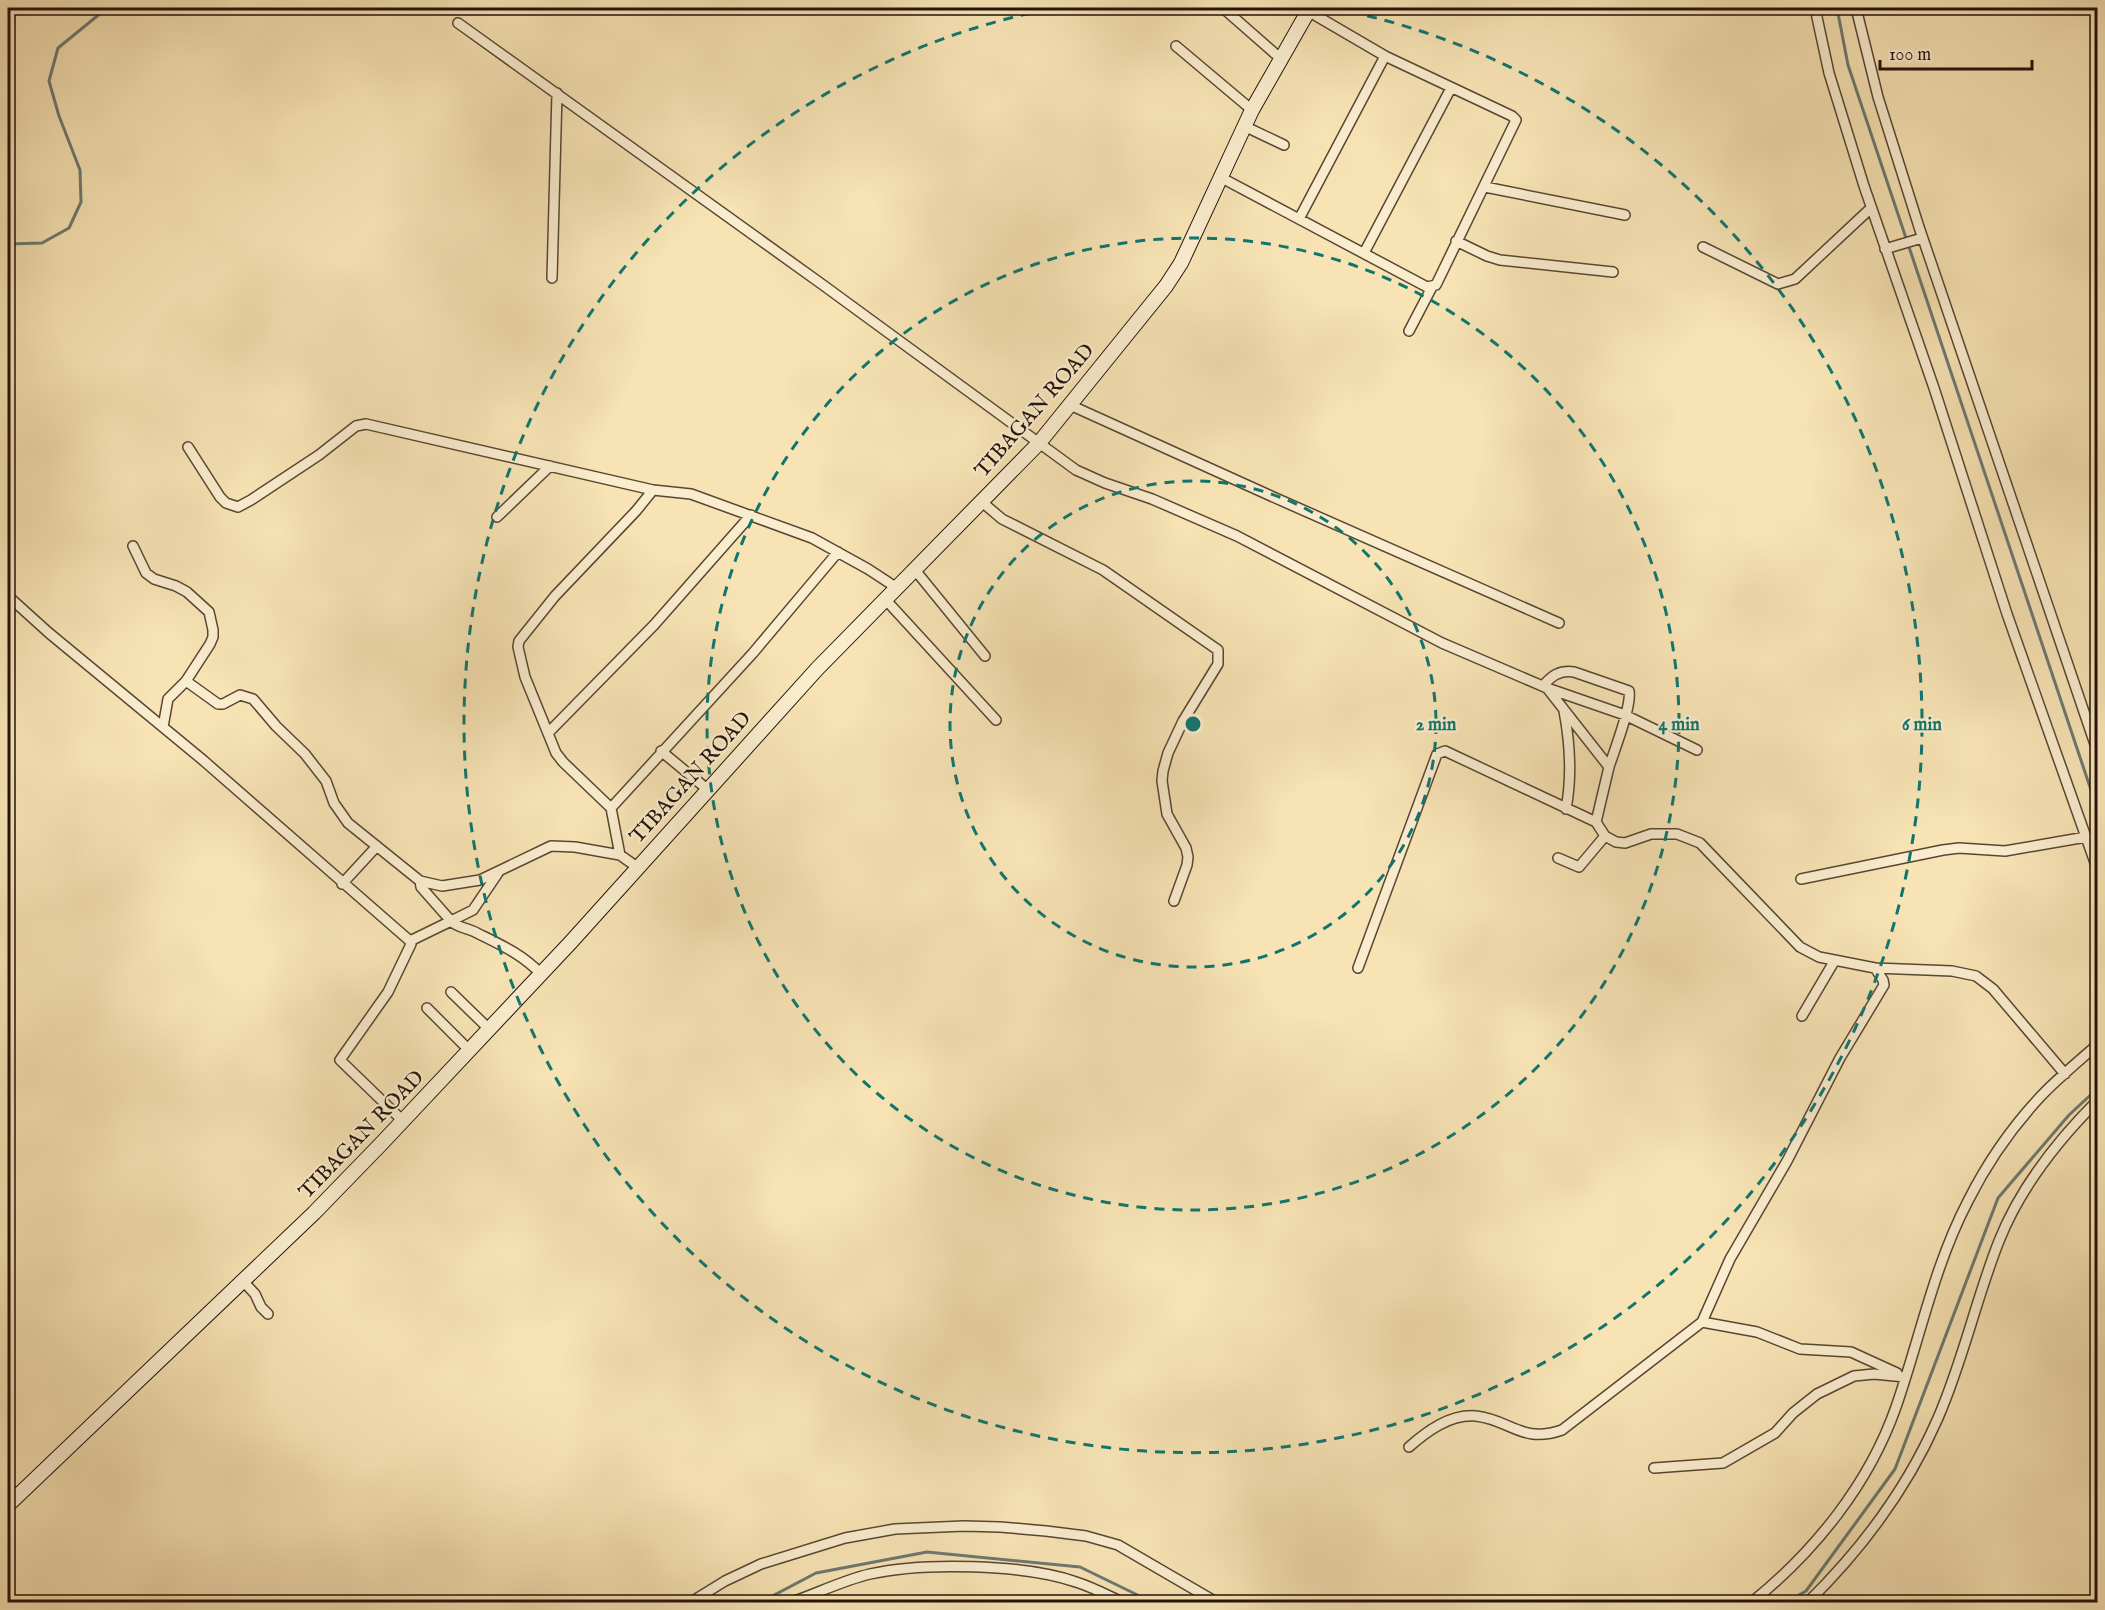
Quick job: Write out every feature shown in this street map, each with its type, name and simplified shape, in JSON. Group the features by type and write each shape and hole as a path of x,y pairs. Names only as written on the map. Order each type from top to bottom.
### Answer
{"main road":[{"name":"TIBAGAN ROAD","path":"8,1505 320,1207 541,974 817,669 1039,443 1166,286 1180,263 1244,126 1309,9"}],"street":[{"path":"1223,8 1280,58"},
{"path":"1815,8 1829,73 1871,207 1889,248 2007,614 2097,871"},
{"path":"1856,8 1878,97 1919,239 2097,753"},
{"path":"1220,177 1427,287 1436,285 1516,120 1512,116 1385,56 1309,9"},
{"path":"458,23 1076,470 1152,499 1237,536 1442,643 1545,687 1625,715 1697,750"},
{"path":"1176,46 1252,111"},
{"path":"1299,219 1385,56"},
{"path":"1364,253 1451,88"},
{"path":"552,278 557,93"},
{"path":"1244,126 1284,145"},
{"path":"1485,188 1625,214"},
{"path":"1702,247 1778,284 1785,284 1795,279 1871,207"},
{"path":"1889,248 1919,239"},
{"path":"1456,241 1500,260 1613,272"},
{"path":"1410,331 1431,286"},
{"path":"1070,405 1558,622"},
{"path":"188,447 220,497 226,503 238,507 261,494 362,424 652,490 691,494 812,538 897,588"},
{"path":"497,517 550,466"},
{"path":"620,855 611,808 562,762 556,753 525,677 518,646 519,641 555,596 636,511 652,490"},
{"path":"982,502 1002,519 1103,570 1218,650 1218,664 1183,721 1168,753 1163,771 1162,781 1167,814 1186,848 1188,861 1174,901"},
{"path":"548,733 654,625 751,515"},
{"path":"134,546 149,577 187,592 211,615 213,637 186,681 168,699 162,727"},
{"path":"611,808 753,653 838,552"},
{"path":"915,570 985,656"},
{"path":"8,596 410,941"},
{"path":"885,599 996,720"},
{"path":"1545,687 1554,674 1566,671 1629,692 1630,696 1596,822"},
{"path":"186,681 218,704 223,704 240,695 253,699 276,726 305,753 326,781 334,803 348,824 420,881 442,886 480,880 551,846 575,847 620,855 637,867"},
{"path":"1545,687 1609,767"},
{"path":"1564,708 1569,742 1569,785 1566,809"},
{"path":"661,751 708,789"},
{"path":"1358,968 1438,753 1445,751 1596,822 1605,836 1616,842 1625,843 1652,834 1677,834 1700,843 1800,947 1819,957 1875,968 1952,971 1984,980 2065,1074"},
{"path":"1558,858 1579,867 1605,836"},
{"path":"1801,879 1943,850 1959,848 2005,851 2086,837"},
{"path":"342,884 377,846"},
{"path":"410,941 473,910 500,871"},
{"path":"420,881 422,887 457,926 514,951 525,958 541,974"},
{"path":"402,1120 340,1060 388,992 411,944 410,941"},
{"path":"1802,1016 1835,960"},
{"path":"1409,1447 1428,1430 1459,1418 1475,1416 1536,1435 1551,1434 1562,1430 1702,1322 1709,1311 1725,1268 1791,1153 1840,1058 1881,991 1883,980 1875,968"},
{"path":"451,992 489,1029"},
{"path":"428,1008 469,1050"},
{"path":"1752,1602 1777,1583 1810,1548 1848,1500 1874,1457 1887,1430 1940,1265 1968,1201 1995,1154 2041,1096 2097,1044"},
{"path":"1808,1602 1856,1553 1891,1507 1912,1472 1940,1415 2005,1228 2028,1185 2067,1133 2097,1100"},
{"path":"243,1281 268,1314"},
{"path":"1702,1322 1757,1332 1800,1349 1851,1352 1905,1377"},
{"path":"1654,1468 1723,1463 1775,1433 1793,1413 1817,1394 1854,1376 1874,1374 1905,1377"},
{"path":"691,1602 725,1581 761,1564 845,1538 895,1529 964,1526 1046,1531 1086,1536 1118,1545 1216,1602"},
{"path":"792,1602 870,1574 933,1567 978,1567 1035,1572 1076,1581 1122,1602"}],"waterway":[{"path":"8,244 42,243 69,228 81,202 80,170 59,116 49,81 58,48 107,8"},
{"path":"1837,8 1848,65 2098,811"},
{"path":"1787,1602 1806,1591 1895,1469 1998,1198 2069,1115 2098,1088"},
{"path":"761,1602 816,1573 927,1552 1080,1567 1152,1602"}]}
